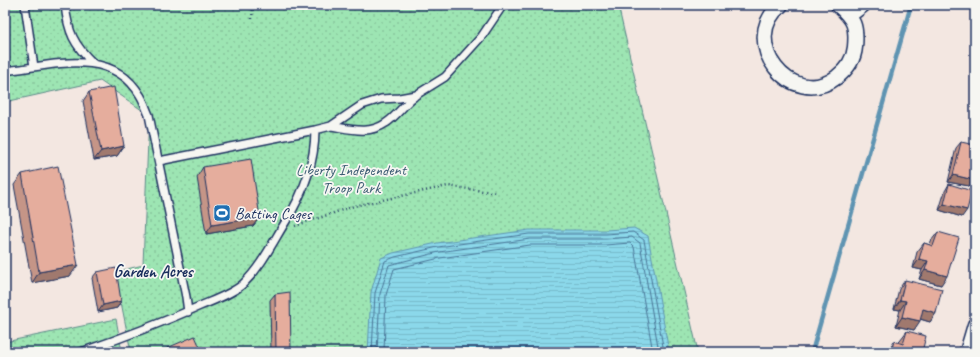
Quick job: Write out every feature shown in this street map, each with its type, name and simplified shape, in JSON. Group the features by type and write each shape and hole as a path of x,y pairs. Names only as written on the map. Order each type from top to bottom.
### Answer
{"street":[{"path":"781,5 776,10 766,30 765,48 774,68 786,79 800,85 816,86 830,82 846,70 854,56 856,31 850,16 838,5"},
{"path":"850,16 863,5"},
{"path":"967,352 975,325"}],"lane":[{"path":"25,5 34,67"},
{"path":"65,5 72,37 80,51 93,63"},
{"path":"331,126 362,131 372,130 386,123 416,95 445,77 482,36 503,5"},
{"path":"5,72 60,64 93,63 116,71 130,82 140,95 149,115 188,312"},
{"path":"158,161 331,126 362,105 381,99 416,95"},
{"path":"81,352 188,312 221,298 243,284 262,261 298,202 315,149 315,130"}],"path":[{"path":"252,18 254,5"},
{"path":"280,231 354,206 448,186 497,193"}],"green space":[{"name":"Liberty Independent Troop Park","path":"5,5 618,5 698,352 131,352 115,272 143,265 149,115 100,81 5,102"},
{"path":"116,319 122,352 5,352 5,342"}],"water":[{"path":"634,228 648,236 669,352 368,352 371,292 381,258 393,253 437,243 529,230 606,230"}],"building":[{"path":"114,87 124,146 101,151 89,92"},
{"path":"961,142 975,145 974,180 953,175"},
{"path":"251,159 260,217 212,225 203,167"},
{"path":"58,166 78,265 39,272 22,174"},
{"path":"949,184 972,191 967,210 944,204"},
{"path":"938,232 959,238 947,276 925,270 928,261 919,259 924,243 933,246"},
{"path":"116,268 121,301 103,305 97,272"},
{"path":"905,280 942,289 936,313 923,309 920,321 902,317 906,301 900,300"},
{"path":"290,292 291,352 276,351 275,294"},
{"path":"907,331 926,336 922,352 891,352 894,341 903,344"},
{"path":"195,336 202,352 168,352 167,348"}],"waterway":[{"path":"812,352 911,5"}],"place":[{"name":"Batting Cages","path":"222,213"}],"district":[{"name":"Garden Acres","path":"153,271"}]}
